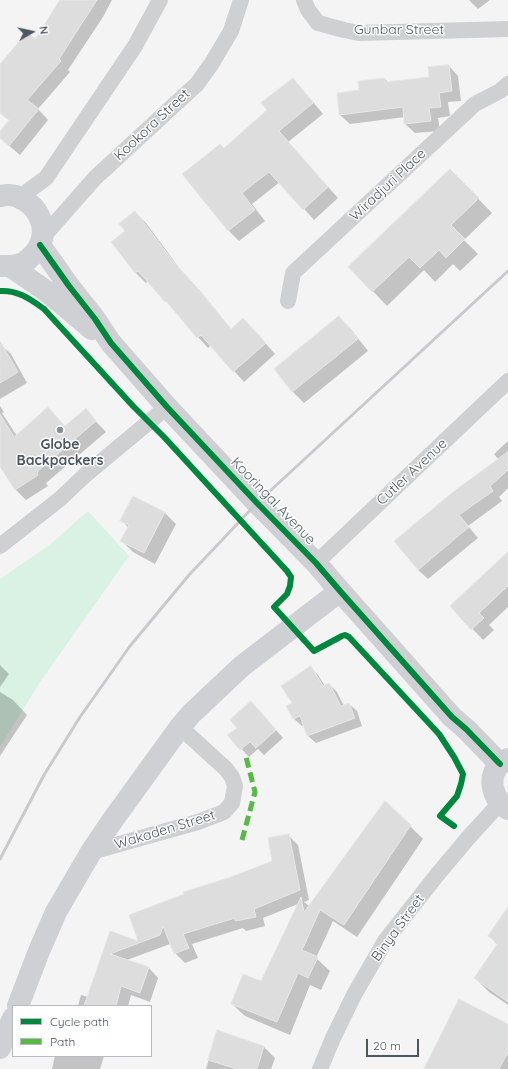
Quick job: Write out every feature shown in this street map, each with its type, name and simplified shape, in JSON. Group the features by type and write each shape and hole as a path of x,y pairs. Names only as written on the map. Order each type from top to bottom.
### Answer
{"street":[{"path":"5,196 46,178 135,46 160,0"},
{"name":"Kookora Street","path":"42,241 95,178 197,84 231,32 241,0"},
{"name":"Gunbar Street","path":"304,0 308,10 318,23 359,33 508,29"},
{"name":"Wiradjuri Place","path":"288,301 293,273 475,104 500,91 508,84"},
{"path":"4,266 23,263 33,256 42,241 43,225 39,213 30,203 5,196"},
{"name":"Kooringal Avenue","path":"42,241 69,286 95,319 111,343 257,503 316,563 452,717 504,762"},
{"name":"Kooringal Avenue","path":"4,266 49,293 111,343"},
{"name":"Cutler Avenue","path":"316,563 508,382"},
{"path":"0,546 60,499 84,476 168,407"},
{"name":"Wakaden Street","path":"18,1005 56,912 91,852 180,727 191,714 242,666 340,591"},
{"name":"Wakaden Street","path":"91,852 213,817 224,812 232,803 235,786 232,777 226,769 180,727"},
{"path":"504,762 494,773 492,789 495,796 504,806"},
{"name":"Binya Street","path":"320,1069 354,995 385,941 468,838 504,806"},
{"path":"0,1048 12,1020"}],"green space":[{"path":"88,511 129,556 40,682 0,747 0,579 52,543"}],"building":[{"path":"60,0 97,0 59,59 61,61 27,100 39,109 9,146 0,138 0,131 9,120 0,112 0,64 27,32 35,39"},
{"path":"449,65 452,91 439,93 441,107 429,108 431,121 404,124 403,107 339,115 337,93 359,90 358,81 385,78 385,82 429,77 428,67"},
{"path":"293,78 313,103 279,131 328,187 303,210 269,172 242,193 255,210 228,231 182,174 220,144 224,148 267,110 261,103"},
{"path":"450,169 479,198 451,225 465,239 446,258 439,250 420,268 409,257 372,292 348,267"},
{"path":"135,211 173,261 231,329 243,318 266,343 233,372 201,335 197,338 138,271 135,273 111,242 125,231 119,224"},
{"path":"339,316 358,339 292,392 274,369"},
{"path":"0,341 18,372 0,383"},
{"path":"48,407 65,426 86,408 96,421 37,472 38,475 15,490 0,467 0,414 14,437"},
{"path":"508,452 508,470 490,486 493,491 459,515 469,527 418,570 394,541 453,492"},
{"path":"133,496 165,512 144,553 120,541 129,525 120,521"},
{"path":"508,552 508,586 479,613 484,618 471,630 450,606"},
{"path":"311,666 323,686 329,683 341,706 349,703 355,718 307,736 300,716 293,719 286,706 292,703 281,686"},
{"path":"251,701 276,730 256,748 250,742 240,750 227,735 237,728 230,720"},
{"path":"385,801 411,825 344,925 320,910 302,950 318,957 308,978 298,973 277,1022 231,1004 243,974 261,981 301,897 304,912"},
{"path":"289,834 300,890 254,909 256,917 235,921 235,918 183,934 189,948 174,954 163,926 160,935 110,954 149,967 140,993 121,986 116,1005 84,1005 110,931 138,941 129,915 184,894 183,892 231,877 272,861 268,838"},
{"path":"508,907 508,1002 474,978 498,943 488,936"},
{"path":"459,999 508,1024 508,1052 499,1069 424,1069"},
{"path":"217,1030 264,1046 257,1069 237,1069 208,1060"}],"railway":[{"path":"0,859 44,775 80,717 130,646 189,575 257,503 508,271"}],"marked path":[{"path":"242,840 255,792 246,757"}],"cycle path":[{"path":"40,245 111,343 167,407 257,503 316,563 452,717 466,729 500,764"},
{"path":"0,291 18,294 44,309 287,571 291,577 290,586 287,594 274,607 314,651 342,636 345,635 349,637 439,734 463,774 457,796 440,816 454,826"}],"place":[{"name":"Globe Backpackers","path":"60,430"}]}
